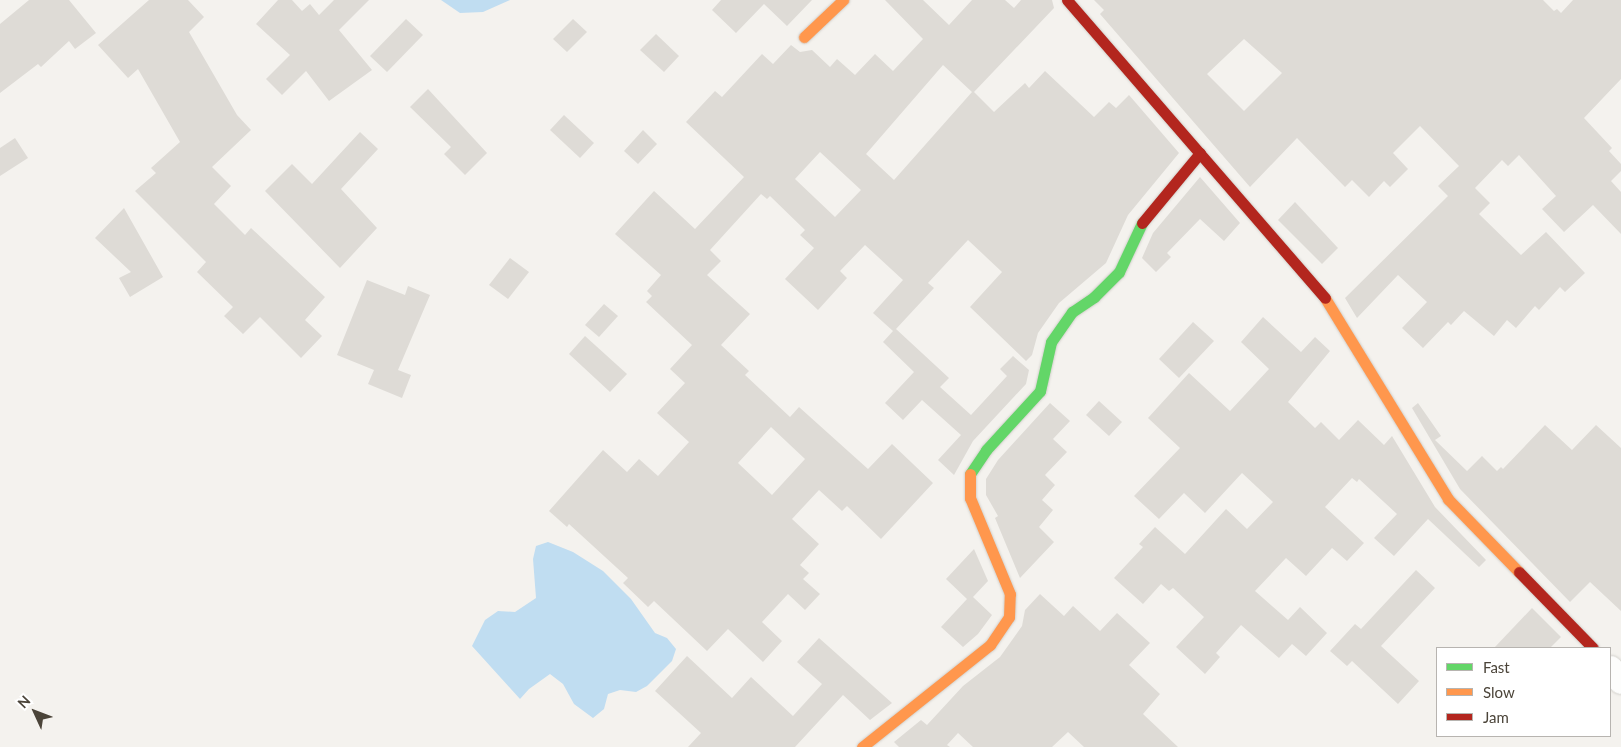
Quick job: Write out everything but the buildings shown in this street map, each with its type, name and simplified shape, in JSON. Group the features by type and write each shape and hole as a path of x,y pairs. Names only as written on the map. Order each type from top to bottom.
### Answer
{"street":[{"path":"804,37 843,0"},
{"path":"1067,0 1330,303 1448,499 1592,647"},
{"path":"868,745 990,645 1009,617 1010,594 970,498 970,474 986,450 1040,391 1051,342 1072,312 1094,297 1119,272 1140,225 1200,152"},
{"path":"1611,669 1621,681"}],"water":[{"path":"441,0 510,0 483,12 460,13"},
{"path":"548,542 573,552 603,571 631,599 655,633 667,638 676,649 672,661 647,686 636,692 620,690 608,694 604,709 593,718 574,704 563,684 550,674 529,689 520,699 472,646 485,620 498,611 515,612 536,598 533,559 536,546"}],"traffic: fast":[{"path":"970,474 986,450 1040,391 1051,342 1072,312 1094,297 1119,272 1142,223"}],"traffic: slow":[{"path":"804,37 843,0"},
{"path":"1325,298 1448,499 1519,572"},
{"path":"862,747 990,645 1009,617 1010,594 970,498 970,474"}],"traffic: jam":[{"path":"1067,0 1325,298"},
{"path":"1142,223 1200,153"},
{"path":"1519,572 1592,647"}]}
